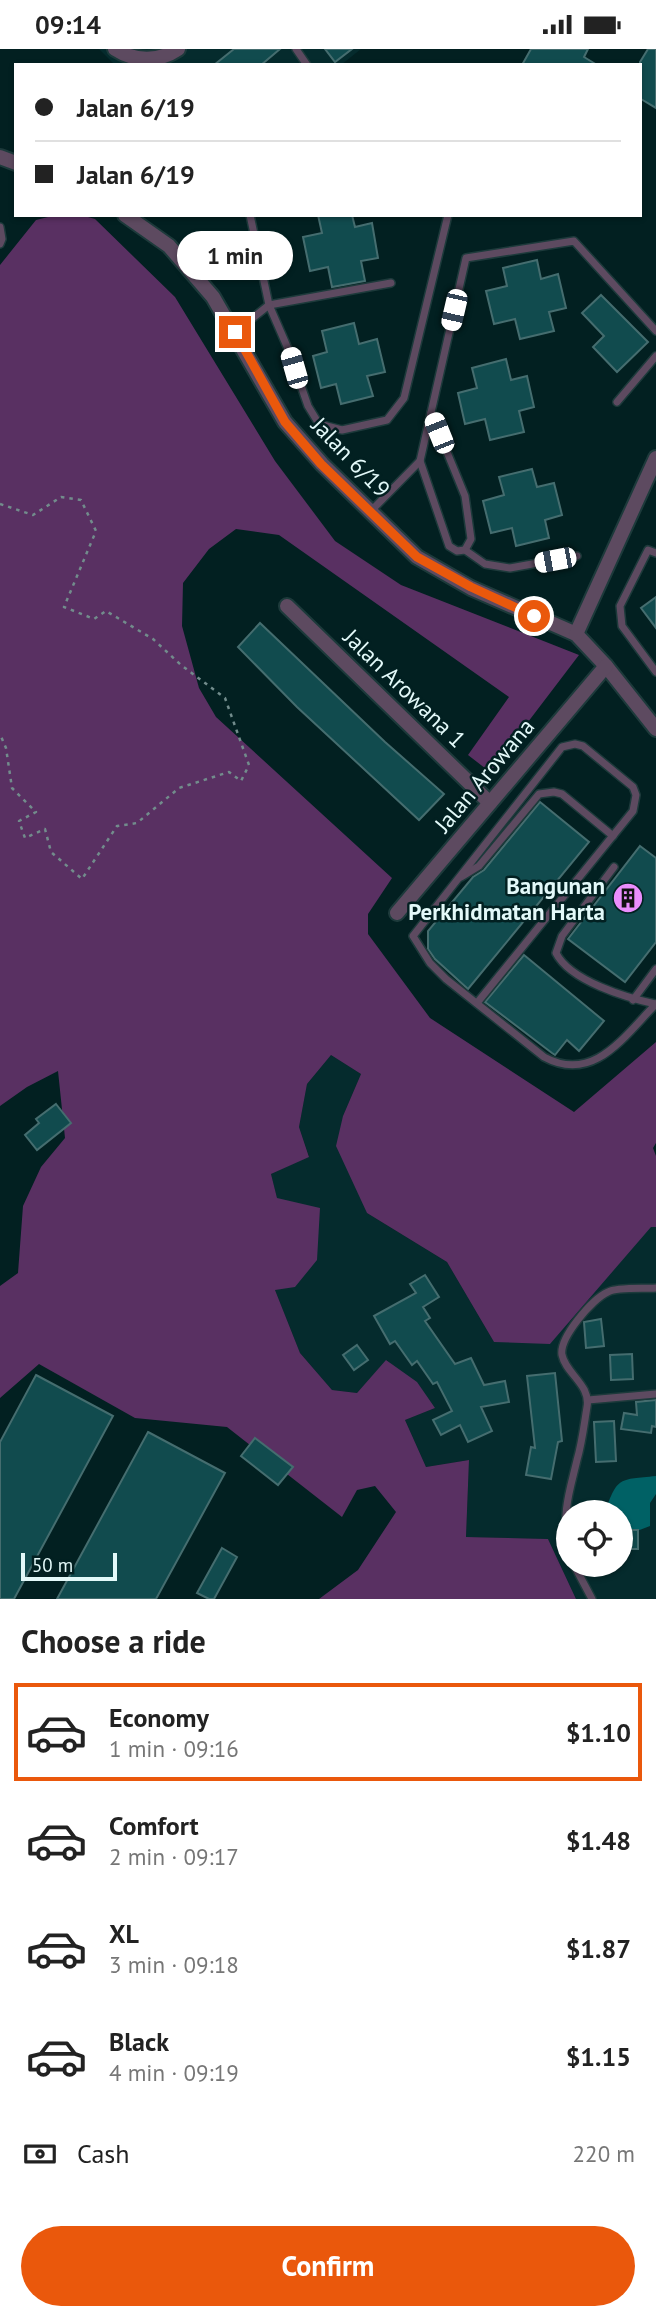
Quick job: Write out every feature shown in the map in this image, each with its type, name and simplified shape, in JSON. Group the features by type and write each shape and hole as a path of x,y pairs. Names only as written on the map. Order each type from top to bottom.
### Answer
{"street":[{"path":"116,49 135,58 155,60 178,49"},
{"name":"Jalan 6/19","path":"128,217 169,246 214,297 285,422 321,464 417,557 471,587 576,634"},
{"path":"656,458 576,634 606,666 656,729"},
{"name":"Jalan Arowana 1","path":"287,606 491,803"},
{"name":"Jalan Arowana","path":"397,913 606,666"}],"lane":[{"path":"250,217 269,305 308,406 319,424 342,430 387,420 404,398 448,217"},
{"path":"0,227 0,244"},
{"path":"372,511 419,461 466,258 575,241 656,331"},
{"path":"235,332 269,305 391,283"},
{"path":"617,402 656,356"},
{"path":"431,412 465,496 471,539 464,550"},
{"path":"419,461 449,546 457,551 464,550 485,564 510,568 578,556"},
{"path":"656,553 648,550 620,606 622,626 656,672"},
{"path":"477,1003 633,811 636,795 633,787 583,746 569,745 562,747 413,936 430,963 477,1003 544,1057 565,1066 591,1063 602,1057 656,1004"},
{"path":"458,880 479,866 539,794 562,794 613,836"},
{"path":"614,867 562,936 556,953 569,967 592,983 633,1000 656,1004"},
{"path":"633,1000 656,969"},
{"path":"566,1500 578,1458 588,1400 581,1382 562,1358 562,1348 578,1318 608,1291 656,1288"},
{"path":"588,1400 656,1394"},
{"path":"580,1577 592,1599"}],"path":[{"path":"0,504 33,515 61,497 81,500 96,531 64,607 94,619 106,611 153,639 225,698 249,765 241,781 229,772 179,788 137,823 117,825 82,879 51,852 45,829 25,838 19,821 36,812 12,788 6,748 0,734"},
{"path":"0,750 6,748"}],"shaded area":[{"path":"99,49 361,49 344,63 113,63"},
{"path":"48,217 95,219 175,297 275,461 335,541 401,585 579,655 490,772 468,755 509,697 279,535 236,529 209,549 183,583 182,626 199,688 216,717 392,878 368,914 368,934 430,1018 574,1112 656,1042 656,1143 653,1148 656,1156 656,1227 651,1227 550,1344 494,1342 447,1262 367,1213 336,1146 343,1116 361,1074 331,1055 307,1084 299,1127 309,1157 271,1174 277,1198 320,1208 317,1260 295,1287 275,1290 300,1353 332,1390 357,1393 386,1360 417,1382 435,1408 405,1420 426,1467 469,1460 466,1537 548,1539 556,1556 556,1577 566,1577 576,1599 319,1599 358,1570 396,1512 375,1486 357,1490 342,1517 227,1427 135,1418 39,1364 0,1398 0,1286 18,1273 23,1206 41,1167 65,1138 58,1071 27,1087 0,1106 0,265 36,220"},
{"path":"331,1055 361,1074 343,1116 367,1213 447,1262 494,1342 651,1226 656,1227 656,1599 576,1599 566,1577 633,1577 633,1500 556,1500 556,1556 548,1539 466,1537 469,1460 426,1467 405,1420 435,1408 387,1360 357,1393 332,1390 300,1353 275,1290 277,1198 271,1174 309,1156 299,1127 307,1084"}],"water":[{"path":"656,1476 656,1494 650,1503 650,1526 637,1531 633,1531 633,1500 610,1500 617,1486 627,1480"}],"building":[{"path":"234,49 280,49 263,63 216,63"},
{"path":"325,49 352,49 335,62"},
{"path":"531,49 588,49 584,57 594,63 523,63"},
{"path":"648,49 656,49 656,108 642,100 640,62"},
{"path":"318,217 352,217 355,227 372,223 378,258 361,261 365,281 332,287 328,267 310,271 303,237 322,233"},
{"path":"537,260 541,279 558,274 566,308 549,312 554,331 520,339 515,319 494,324 486,291 507,286 503,268"},
{"path":"601,295 648,342 617,372 593,347 604,336 582,313"},
{"path":"354,323 359,344 377,339 385,372 367,376 373,396 341,404 336,384 321,388 313,356 327,352 322,331"},
{"path":"506,359 511,380 527,376 534,407 519,411 524,432 490,440 485,419 465,424 458,393 477,388 472,368"},
{"path":"532,469 537,487 554,483 562,515 545,520 549,538 516,546 512,528 491,533 483,501 504,495 499,477"},
{"path":"656,597 656,628 641,608"},
{"path":"260,623 444,794 419,820 297,707 238,647"},
{"path":"540,802 589,842 468,989 435,959 428,949 428,931 473,877 484,870"},
{"name":"Bangunan Perkhidmatan Harta","path":"640,846 656,858 656,942 625,982 568,939"},
{"path":"524,955 604,1021 579,1051 567,1040 555,1055 485,1002"},
{"path":"56,1104 71,1123 37,1150 25,1135 39,1123 36,1119"},
{"path":"425,1275 439,1297 423,1307 430,1318 425,1321 455,1364 471,1358 484,1385 505,1381 509,1402 481,1407 492,1431 468,1442 460,1425 441,1435 433,1420 452,1411 437,1382 433,1384 417,1361 412,1365 395,1341 390,1344 374,1316 416,1293 410,1284"},
{"path":"601,1319 604,1346 586,1348 584,1322"},
{"path":"357,1345 368,1360 354,1370 343,1355"},
{"path":"632,1354 633,1379 611,1380 610,1355"},
{"path":"555,1373 562,1441 558,1442 551,1479 526,1475 531,1447 535,1448 527,1376"},
{"path":"36,1375 113,1416 14,1599 0,1599 0,1442"},
{"path":"656,1400 656,1427 652,1426 651,1433 621,1429 624,1413 637,1415 636,1402"},
{"path":"614,1421 616,1461 596,1462 594,1422"},
{"path":"148,1432 225,1473 156,1599 57,1599"},
{"path":"255,1438 293,1467 278,1485 241,1456"},
{"path":"633,1530 638,1530 638,1549 633,1549"},
{"path":"222,1548 237,1557 214,1599 209,1599 197,1593"}],"place":[{"name":"Bangunan Perkhidmatan Harta","path":"628,898"}],"route":[{"path":"235,332 285,422 321,464 417,557 471,587 534,616"}]}
